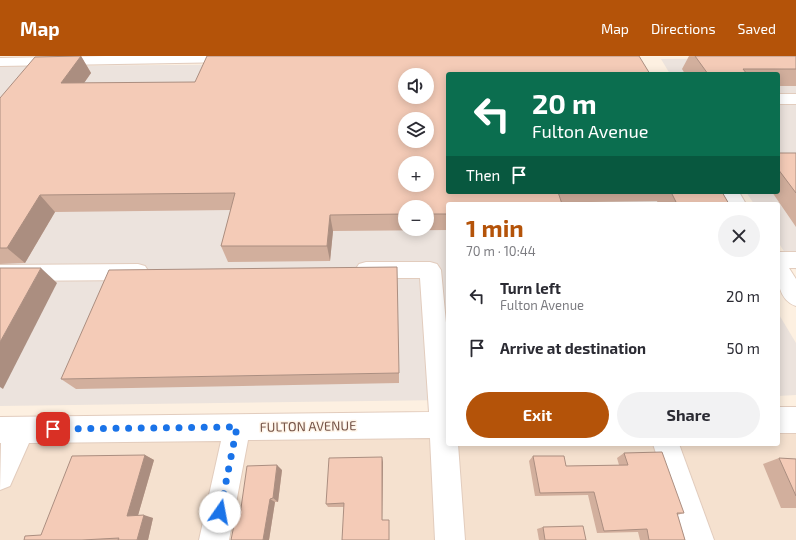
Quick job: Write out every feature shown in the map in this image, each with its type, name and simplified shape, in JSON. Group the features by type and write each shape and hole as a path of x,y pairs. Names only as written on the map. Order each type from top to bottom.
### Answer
{"street":[{"path":"0,62 191,57 246,58"},
{"path":"780,99 796,99"},
{"path":"780,260 796,260"},
{"path":"342,270 430,270 445,425 450,540"},
{"path":"0,273 159,272"},
{"path":"780,273 796,297"},
{"path":"780,420 796,420"},
{"name":"FULTON AVENUE","path":"11,430 445,425"},
{"path":"214,540 237,427"},
{"path":"0,476 11,430"},
{"path":"667,446 699,540"}],"shaded area":[{"path":"796,58 796,270 780,245 780,202 753,202 747,194 780,194 780,72 669,72 661,59"},
{"path":"632,62 479,72 446,72 446,194 709,194 714,202 446,202 446,400 0,406 0,66"},
{"path":"780,316 796,343 796,395 780,396"},
{"path":"796,430 796,540 0,540 0,441 446,435 446,446 780,446 780,431"}],"building":[{"path":"81,56 61,83 195,82 207,56 639,56 649,72 446,72 446,194 559,194 561,202 446,202 446,214 434,214 434,200 398,200 398,214 330,215 327,246 221,246 235,193 40,195 7,248 0,248 0,98 35,57"},
{"path":"695,56 796,56 796,69 743,69 745,72 707,72"},
{"path":"780,153 796,153 796,193 780,172"},
{"path":"672,194 723,194 728,202 676,202"},
{"path":"397,267 399,373 61,379 109,270"},
{"path":"0,268 41,268 0,342"},
{"path":"662,452 684,513 677,513 685,540 649,540 647,529 604,531 594,492 540,493 533,456 564,456 566,466 628,465 624,453"},
{"path":"145,455 127,516 144,515 137,540 118,540 119,538 82,540 24,540 25,536 41,535 72,456"},
{"path":"382,457 382,520 389,520 389,540 342,540 344,503 326,504 329,458"},
{"path":"779,458 796,459 796,496"},
{"path":"277,465 273,498 270,499 263,540 231,540 236,515 240,515 247,466"},
{"path":"583,526 586,540 545,540 543,527"}],"route":[{"path":"53,429 237,427 220,512"}]}
